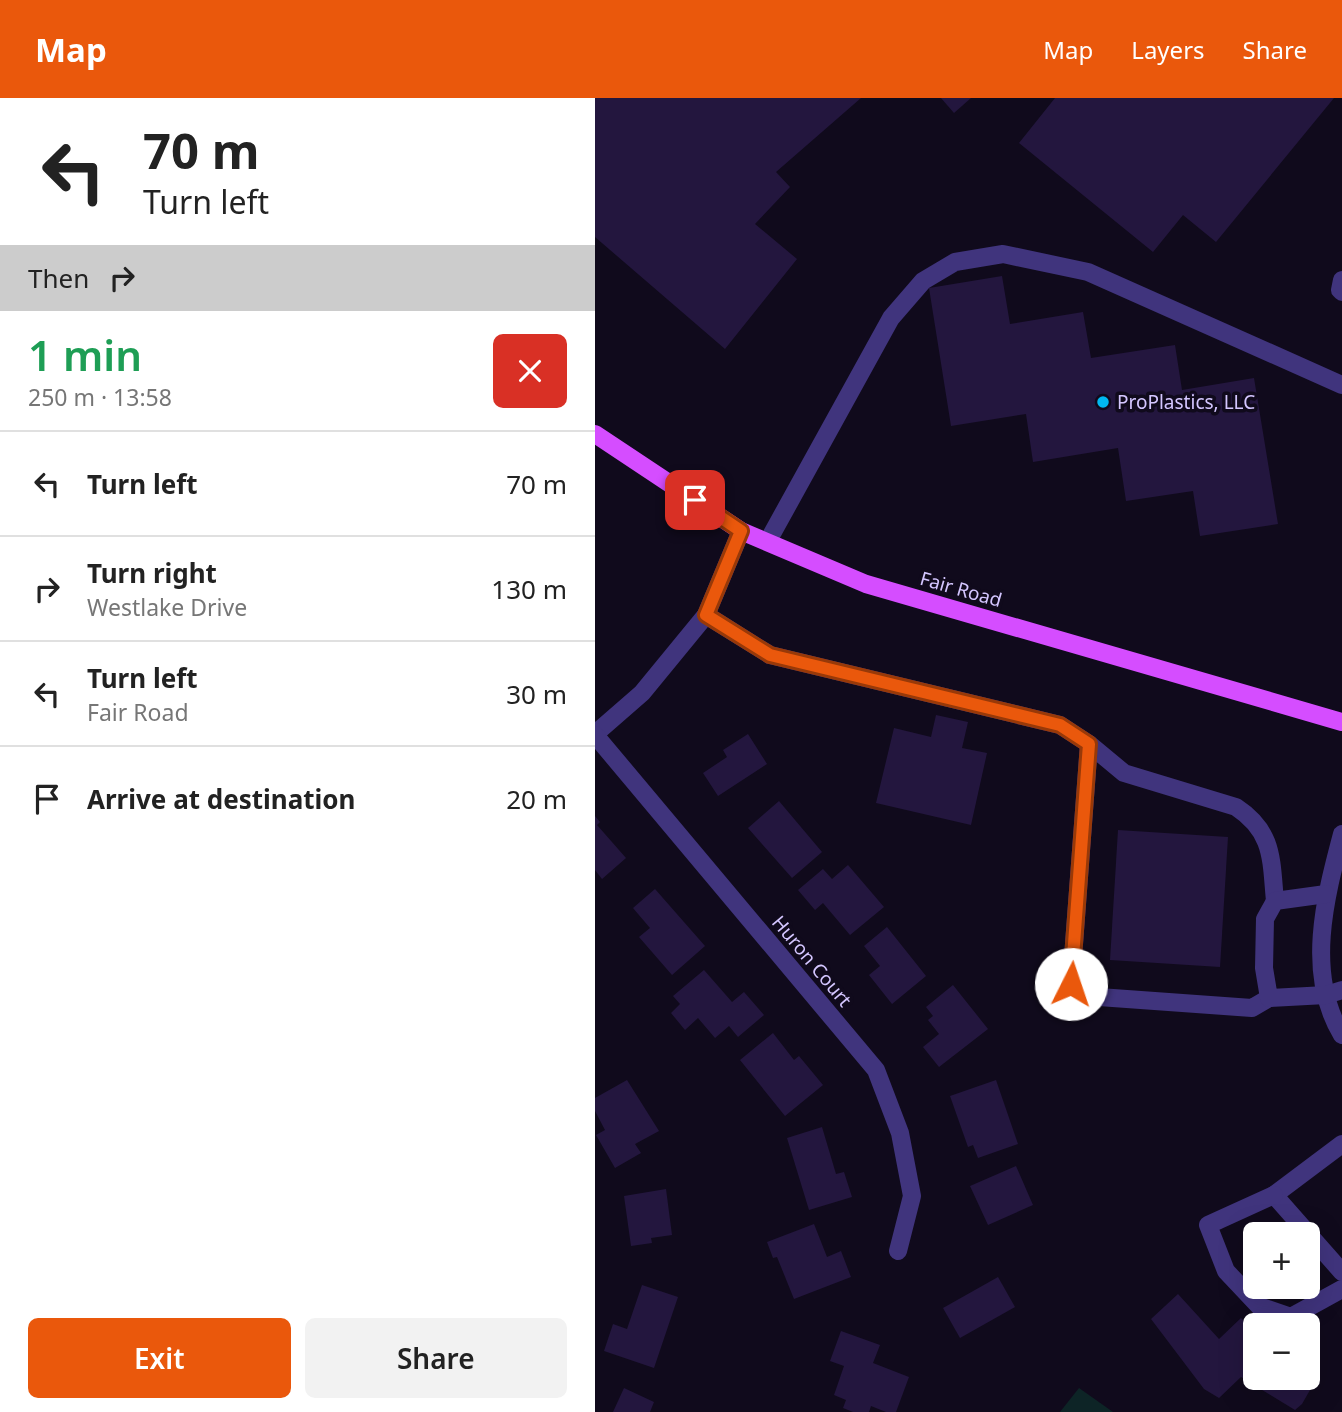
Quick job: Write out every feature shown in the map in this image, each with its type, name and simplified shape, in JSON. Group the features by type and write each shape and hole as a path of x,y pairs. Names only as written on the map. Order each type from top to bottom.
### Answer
{"main road":[{"name":"Fair Road","path":"595,434 741,531 866,584 1342,722"}],"street":[{"path":"768,541 891,318 923,281 955,262 1003,254 1088,272 1342,385"},
{"path":"1342,280 1342,292"},
{"path":"595,735 642,693 706,615 741,531"},
{"path":"706,615 770,655 1060,725 1089,744 1124,773 1236,807 1249,815 1266,838 1271,856 1275,901 1265,919 1264,968 1269,998"},
{"name":"Huron Court","path":"595,735 876,1070 900,1133 912,1196 898,1251"},
{"path":"1089,744 1071,984 1099,997 1252,1008 1269,998 1334,992"},
{"path":"1342,834 1326,894 1321,951 1334,992 1342,1035"},
{"path":"1275,901 1326,894"},
{"path":"1342,1144 1274,1195 1208,1225 1226,1271 1259,1306 1291,1317 1342,1289"},
{"path":"1274,1195 1342,1272"}],"green space":[{"path":"1079,1388 1113,1412 1060,1412"}],"building":[{"path":"595,98 861,98 776,172 790,187 755,224 797,259 725,349 595,237"},
{"path":"941,98 971,98 954,113"},
{"path":"1055,98 1334,98 1216,242 1183,215 1153,252 1019,143"},
{"name":"ProPlastics, LLC","path":"1002,276 1010,324 1083,312 1091,358 1175,345 1182,390 1254,378 1278,524 1200,536 1193,491 1126,501 1118,448 1033,462 1026,414 951,426 929,288"},
{"path":"936,715 968,722 962,748 987,753 971,825 876,803 894,728 931,737"},
{"path":"748,734 767,764 718,796 703,773 727,757 723,750"},
{"path":"779,801 822,852 792,878 748,828"},
{"path":"595,816 600,822 597,825 626,858 602,879 595,870"},
{"path":"1118,830 1228,837 1220,967 1110,960"},
{"path":"848,865 884,907 850,935 823,903 815,910 798,890 823,869 832,879"},
{"path":"655,889 705,946 672,975 639,937 650,928 633,908"},
{"path":"887,927 926,976 892,1004 869,975 880,966 864,946"},
{"path":"704,970 732,1002 744,992 764,1015 738,1037 729,1026 715,1038 698,1018 685,1030 671,1013 680,1004 673,996"},
{"path":"953,985 988,1029 939,1067 923,1047 939,1034 928,1020 933,1016 926,1007"},
{"path":"773,1033 794,1060 799,1056 823,1085 785,1116 740,1060"},
{"path":"627,1080 659,1131 635,1144 641,1153 615,1168 596,1135 605,1130 595,1111 595,1098"},
{"path":"996,1080 1018,1144 978,1158 973,1145 968,1147 950,1096"},
{"path":"822,1127 836,1174 844,1172 852,1197 809,1210 787,1138"},
{"path":"1016,1166 1033,1205 988,1225 970,1186"},
{"path":"666,1189 672,1235 651,1238 652,1243 631,1246 624,1196"},
{"path":"814,1224 827,1257 841,1251 851,1277 794,1299 777,1257 773,1258 767,1242"},
{"path":"998,1277 1015,1307 960,1338 943,1308"},
{"path":"642,1285 678,1297 654,1368 604,1351 613,1324 627,1329"},
{"path":"1178,1294 1219,1339 1241,1318 1243,1378 1241,1377 1219,1398 1204,1389 1151,1319"},
{"path":"841,1331 880,1345 873,1363 909,1377 896,1412 886,1412 871,1406 869,1412 853,1412 843,1408 846,1400 834,1395 844,1366 830,1361"},
{"path":"624,1388 654,1402 650,1412 613,1412"},
{"path":"1262,1390 1310,1390 1295,1410"}],"place":[{"name":"ProPlastics, LLC","path":"1103,402"}],"route":[{"path":"695,500 741,531 706,615 770,655 1060,725 1089,744 1071,984"}]}
